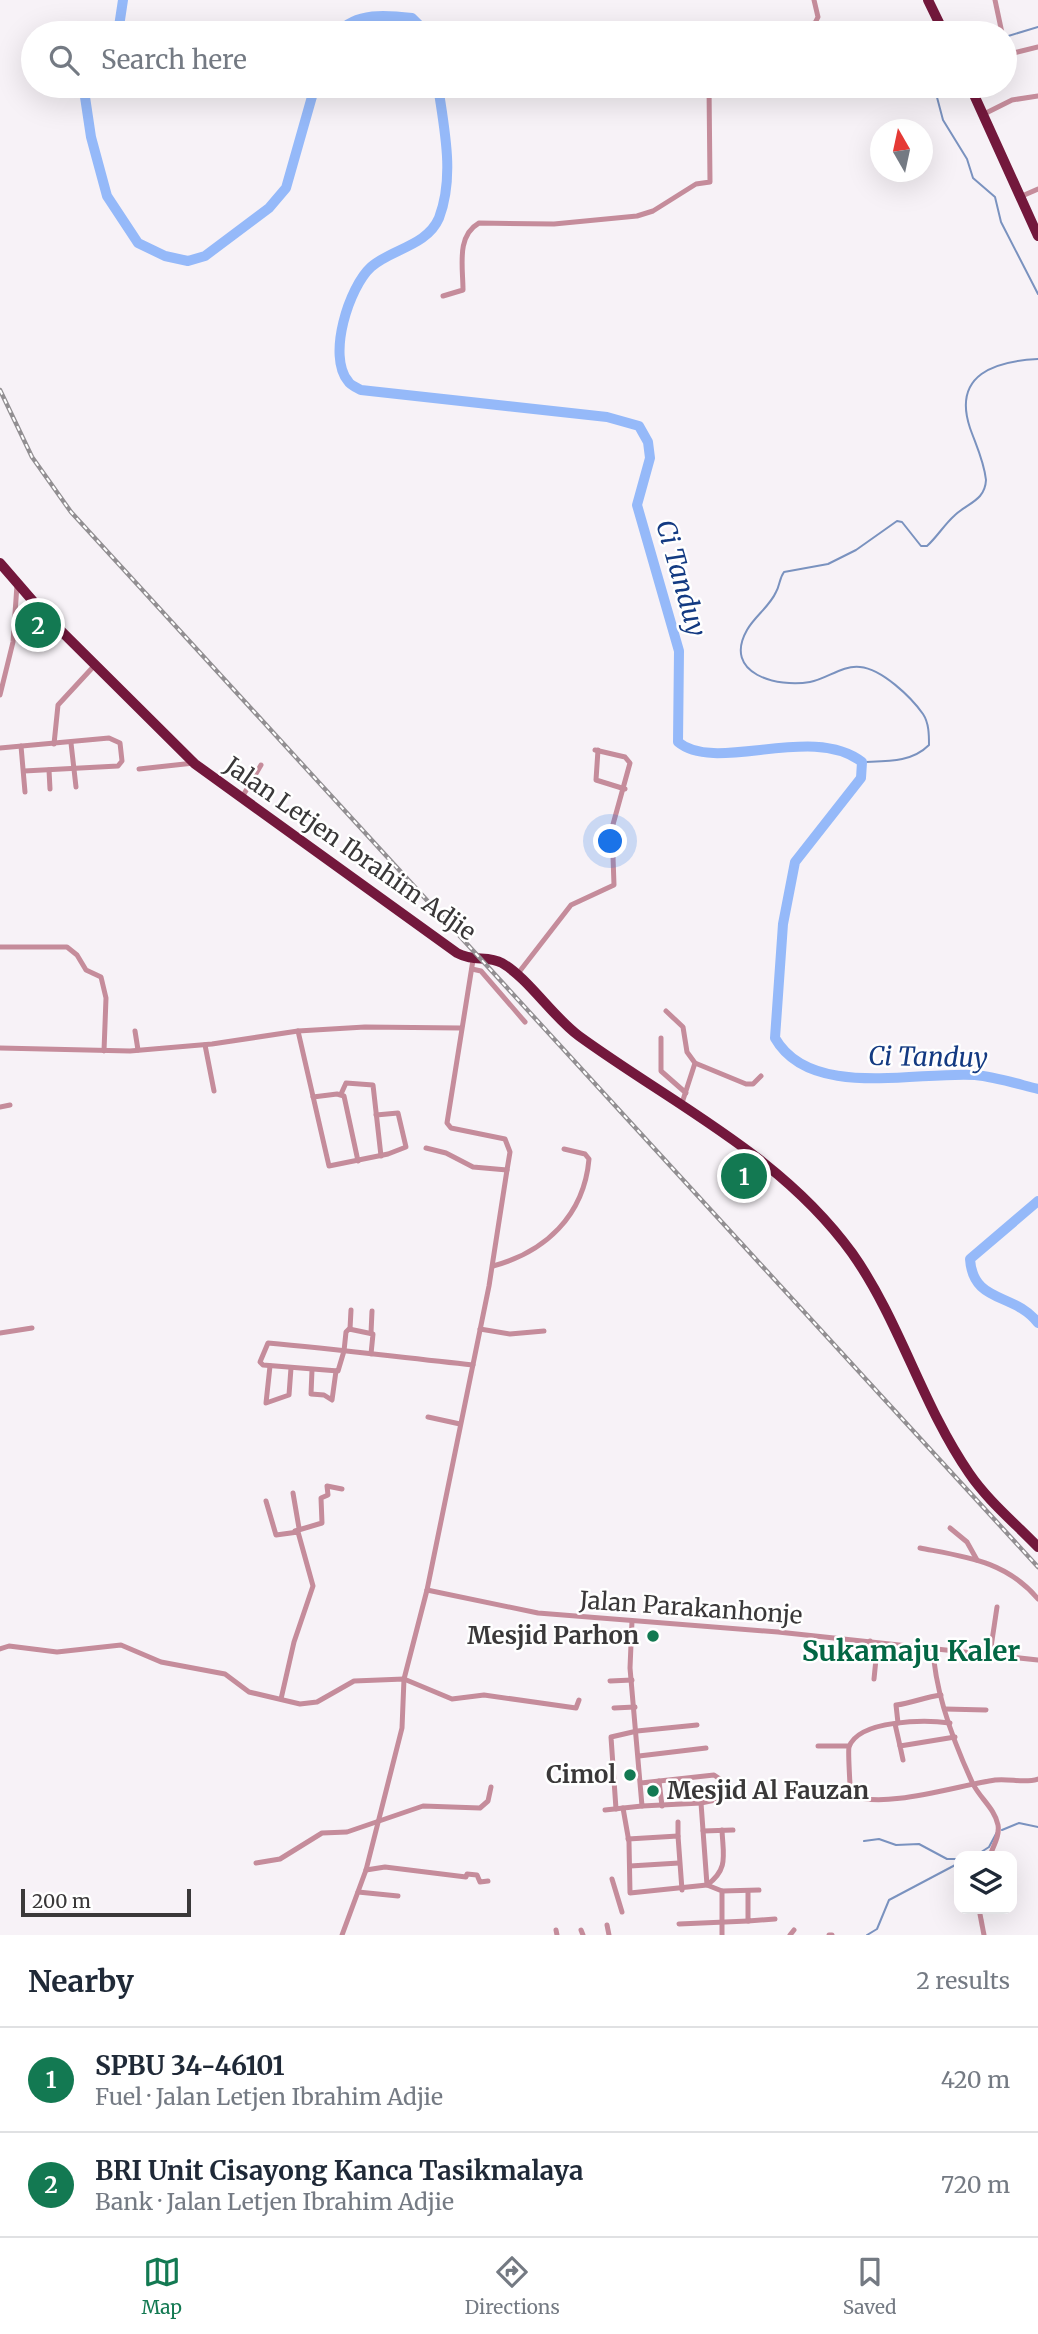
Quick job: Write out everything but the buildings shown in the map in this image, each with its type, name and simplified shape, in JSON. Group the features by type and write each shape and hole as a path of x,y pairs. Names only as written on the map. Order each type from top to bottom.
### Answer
{"highway":[{"path":"928,0 938,21"},
{"path":"976,98 1038,236"},
{"name":"Jalan Letjen Ibrahim Adjie","path":"1,566 94,666 194,763 473,965 489,958 501,962 580,1036 684,1098 792,1186 850,1251 880,1298 963,1464 979,1487 1038,1547"}],"street":[{"path":"814,0 818,17 816,21"},
{"path":"995,0 999,21"},
{"path":"1017,52 1038,47"},
{"path":"984,114 1012,100 1038,96"},
{"path":"443,296 463,290 463,240 469,229 479,223 554,224 637,216 653,211 696,184 710,182 709,98"},
{"path":"1022,196 1038,190"},
{"path":"0,695 13,642 17,585"},
{"path":"54,744 58,705 94,666"},
{"path":"0,748 109,738 120,743 120,765 23,771"},
{"path":"71,743 76,786"},
{"path":"21,746 25,792"},
{"path":"516,976 571,905 614,885 612,828 625,789 629,760 597,750 596,780 625,789"},
{"path":"139,769 194,763"},
{"path":"242,799 261,765"},
{"path":"49,770 50,789"},
{"path":"0,947 67,947 77,955 86,970 101,977 106,998 103,1051"},
{"path":"342,1935 366,1870 402,1728 404,1679 427,1590 493,1266 510,1152 505,1139 451,1128 447,1123 473,965 525,1022"},
{"path":"666,1011 683,1027 687,1052 695,1063 746,1084 753,1084 761,1076"},
{"path":"0,1048 138,1050 205,1045 298,1031 365,1027 461,1028"},
{"path":"135,1031 138,1050"},
{"path":"298,1031 328,1164 381,1156 405,1147 398,1113 376,1115"},
{"path":"661,1038 661,1071 684,1098"},
{"path":"205,1045 214,1091"},
{"path":"684,1098 695,1063"},
{"path":"358,1161 341,1094 346,1083 371,1084 381,1156"},
{"path":"313,1097 341,1094"},
{"path":"0,1107 10,1105"},
{"path":"426,1147 446,1153 473,1167 507,1170"},
{"path":"493,1266 529,1254 570,1217 581,1195 589,1159 586,1154 564,1149"},
{"path":"313,1370 311,1394 324,1395 332,1400 336,1371 340,1368 346,1332 350,1329 351,1310"},
{"path":"371,1354 372,1311"},
{"path":"0,1333 32,1328"},
{"path":"350,1329 372,1333"},
{"path":"480,1329 510,1334 544,1331"},
{"path":"336,1371 270,1366 260,1362 268,1343 473,1365"},
{"path":"270,1366 266,1403 289,1395 291,1368"},
{"path":"428,1417 460,1424"},
{"path":"266,1501 276,1535 322,1523 321,1498 328,1495 327,1486 342,1489"},
{"path":"281,1699 294,1643 313,1586 297,1530 293,1493"},
{"path":"950,1528 967,1542 977,1560"},
{"path":"920,1548 977,1560 1019,1578 1038,1599"},
{"name":"Jalan Parakanhonje","path":"427,1590 538,1613 870,1641 1038,1660"},
{"path":"990,1654 997,1607"},
{"path":"632,1621 632,1680 642,1807"},
{"path":"870,1641 869,1648 876,1659 874,1679"},
{"path":"0,1649 9,1646 74,1651 121,1645 154,1660 225,1674 249,1692 309,1704 326,1698 348,1683 404,1679 452,1699 484,1695 548,1705 579,1703"},
{"path":"933,1648 941,1695 955,1737 973,1784 996,1816 999,1831 992,1851"},
{"path":"610,1681 632,1680"},
{"path":"903,1760 893,1704 913,1703 919,1697 941,1695"},
{"path":"614,1708 635,1707"},
{"path":"945,1709 986,1710"},
{"path":"818,1746 849,1746 867,1731 915,1719 950,1723"},
{"path":"630,1893 628,1839 619,1809 610,1738 637,1731 697,1726"},
{"path":"900,1746 955,1737"},
{"path":"849,1746 852,1779 850,1793 853,1797 905,1797 973,1784 1038,1779"},
{"path":"639,1756 706,1748"},
{"path":"604,1810 724,1799 723,1781 718,1776 641,1783"},
{"path":"659,1781 662,1806"},
{"path":"256,1863 280,1859 322,1833 347,1832 425,1806 452,1810 480,1808 488,1801 491,1787"},
{"path":"701,1803 708,1885"},
{"path":"678,1822 682,1890"},
{"path":"617,1895 682,1890 708,1885 718,1877 723,1867 722,1830"},
{"path":"703,1831 733,1830"},
{"path":"628,1839 678,1836"},
{"path":"630,1866 679,1863"},
{"path":"366,1870 385,1867 465,1877 467,1874 477,1875 480,1882 488,1881"},
{"path":"612,1879 622,1912"},
{"path":"708,1885 722,1891 758,1890"},
{"path":"722,1891 722,1935"},
{"path":"748,1891 748,1921"},
{"path":"358,1892 398,1896"},
{"path":"980,1914 984,1935"},
{"path":"679,1924 775,1919"},
{"path":"607,1925 610,1935"}],"waterway":[{"name":"Ci Tanduy","path":"120,21 123,0"},
{"name":"Ci Tanduy","path":"354,21 372,16 412,18 415,21"},
{"path":"1017,33 1038,27"},
{"name":"Ci Tanduy","path":"85,98 91,137 107,196 138,243 165,256 188,261 205,256 269,208 286,188 312,98"},
{"name":"Ci Tanduy","path":"440,98 447,169 444,202 439,218 426,235 371,267 355,290 343,322 340,339 342,370 348,381 361,390 607,417 639,426 648,442 650,458 637,505 679,651 678,742 695,750 716,753 818,747 841,751 862,762 861,778 795,862 783,924 775,1038 791,1057 813,1069 838,1076 895,1078 975,1075 1038,1089"},
{"path":"937,98 943,120 967,159 973,178 995,197 1001,222 1038,294"},
{"path":"862,762 906,758 929,745 926,721 918,707 886,678 860,667 847,668 810,682 783,683 757,675 742,658 741,645 747,630 773,597 784,572 828,564 856,550 897,521 902,522 921,546 927,546 954,516 979,497 985,487 984,466 966,410 967,395 973,383 993,367 1038,359"},
{"name":"Ci Tanduy","path":"1038,1201 970,1259 979,1284 987,1291 1018,1306 1038,1323"},
{"path":"1002,1830 1019,1823 1038,1827"},
{"path":"983,1851 989,1847 997,1832"},
{"path":"864,1841 879,1839 896,1845 919,1844 947,1859 954,1859"},
{"path":"867,1935 877,1929 889,1900 954,1866"}],"railway":[{"path":"0,390 32,457 71,512 1038,1567"}],"place":[{"name":"BRI Unit Cisayong Kanca Tasikmalaya","path":"38,625"},
{"name":"SPBU 34-46101","path":"744,1176"},
{"name":"Mesjid Parhon","path":"653,1636"},
{"name":"Cimol","path":"630,1775"},
{"name":"Mesjid Al Fauzan","path":"653,1791"}],"district":[{"name":"Sukamaju Kaler","path":"911,1651"}]}
